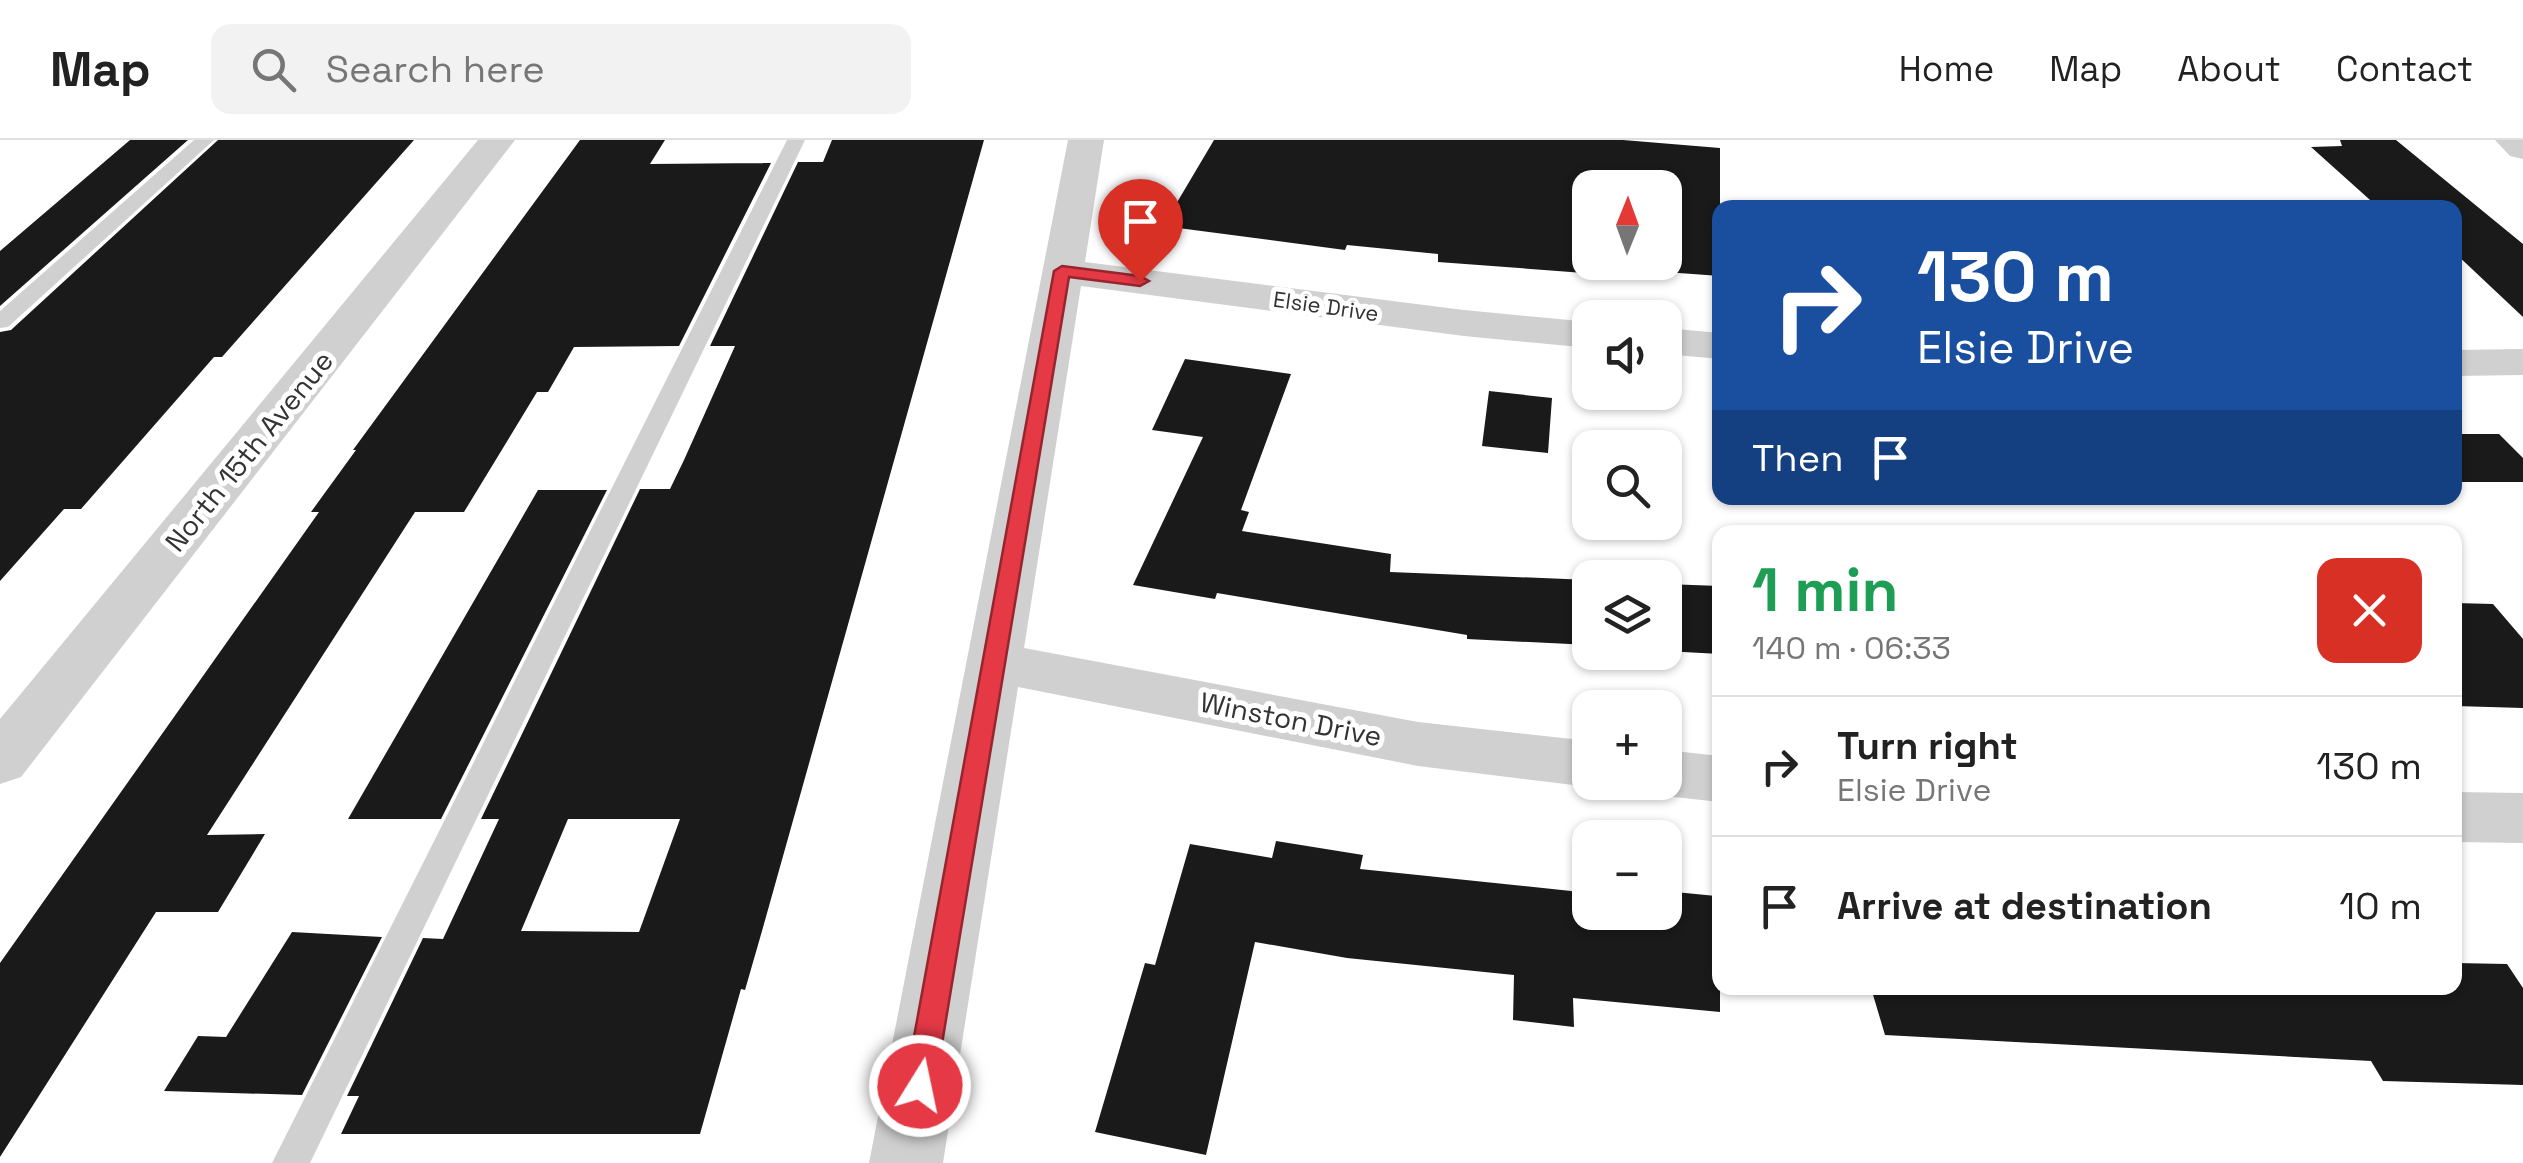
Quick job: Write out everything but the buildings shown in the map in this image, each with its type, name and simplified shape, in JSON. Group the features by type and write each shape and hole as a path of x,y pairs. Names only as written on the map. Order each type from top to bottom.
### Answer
{"street":[{"name":"North 15th Avenue","path":"0,762 497,140"},
{"path":"906,1163 1086,140"},
{"path":"2513,140 2523,148"},
{"name":"Elsie Drive","path":"1062,271 1428,319 1572,333"},
{"path":"1682,343 1712,345"},
{"path":"2462,363 2523,362"},
{"name":"Winston Drive","path":"994,662 1418,744 1572,762"},
{"path":"1682,775 1712,778"},
{"path":"2462,816 2523,818"}],"lane":[{"path":"0,322 205,140"},
{"path":"291,1163 796,140"}],"route":[{"path":"920,1086 1062,271 1140,281"}]}
